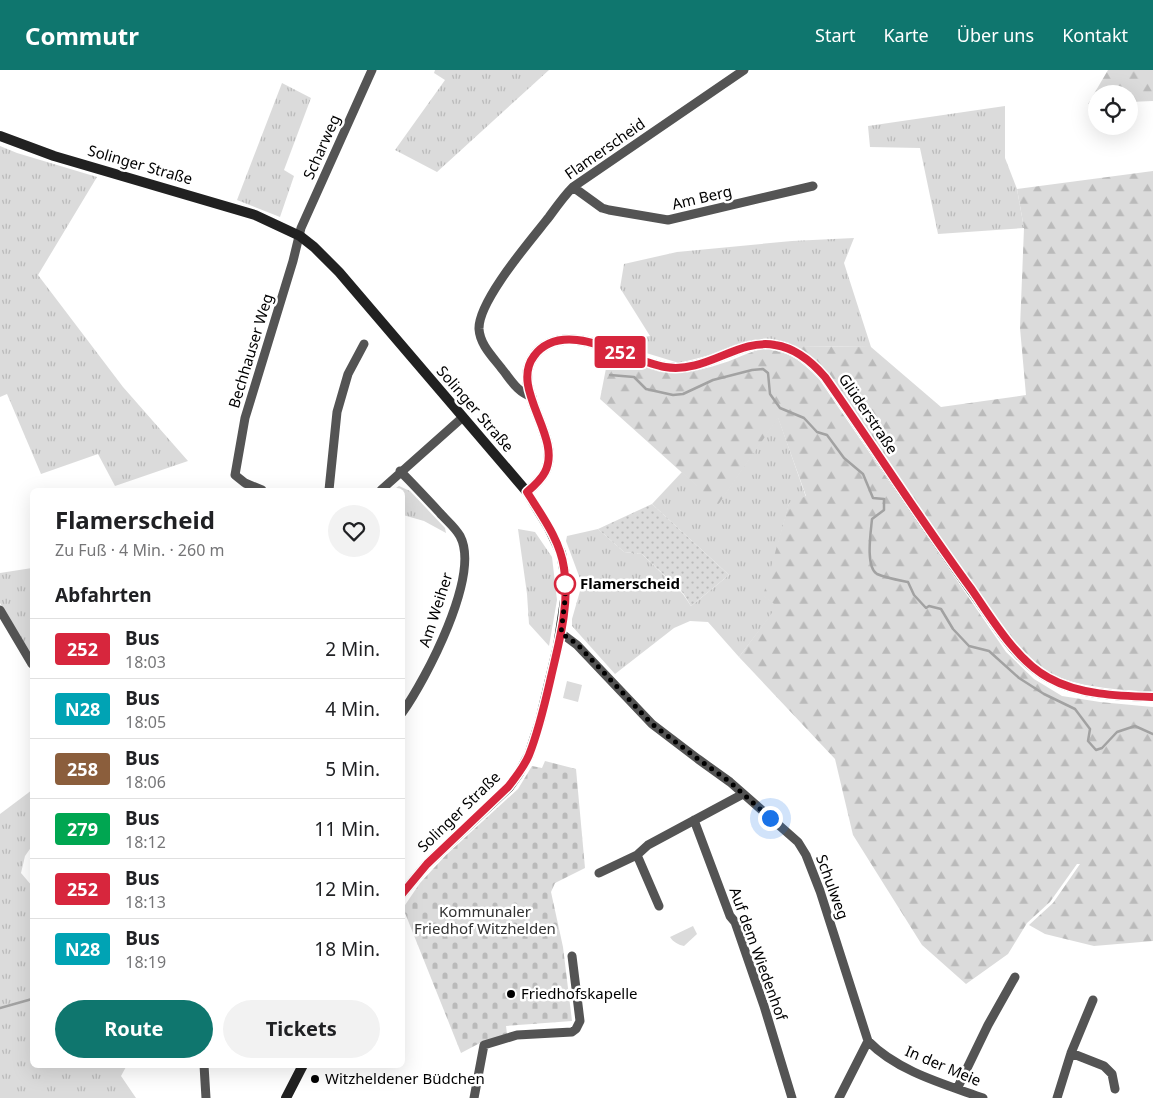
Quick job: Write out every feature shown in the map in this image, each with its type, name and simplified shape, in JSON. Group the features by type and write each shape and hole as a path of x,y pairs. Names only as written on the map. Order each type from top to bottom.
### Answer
{"main road":[{"name":"Solinger Straße","path":"0,136 54,156 255,215 300,236 339,272 527,492 549,528 562,559 566,580 565,600 561,633 540,720 529,755 519,773 502,794 427,864 405,890"},
{"name":"Glüderstraße","path":"527,492 537,484 545,472 548,462 548,447 532,397 528,375 531,361 546,345 566,340 594,343 657,365 676,368 698,366 757,344 773,344 789,348 806,358 825,377 933,537 1001,631 1028,663 1048,678 1073,688 1104,693 1153,697"},
{"path":"286,1098 301,1068"}],"street":[{"name":"Scharweg","path":"300,236 301,228 372,70"},
{"name":"Flamerscheid","path":"532,397 522,393 486,349 481,340 480,323 482,314 496,288 535,234 573,187 744,70"},
{"name":"Am Berg","path":"573,187 602,208 662,220 814,186"},
{"name":"Bechhauser Weg","path":"257,488 245,483 235,475 245,418 300,236"},
{"path":"330,488 337,412 348,374 364,344"},
{"path":"383,488 463,417"},
{"name":"Am Weiher","path":"400,471 456,530 464,547 465,560 460,588 445,634 427,672 405,707"},
{"path":"0,610 30,661"},
{"name":"Schulweg","path":"561,633 577,644 652,724 730,782 798,842 806,856 820,891 868,1041"},
{"path":"599,873 637,855 648,845 743,794"},
{"name":"Auf dem Wiedenhof","path":"694,820 730,916 735,922 764,1006 792,1098"},
{"path":"637,855 660,906"},
{"path":"474,1098 484,1045 517,1035 572,1032 576,1029 580,1021 572,956"},
{"path":"957,1088 988,1025 1015,977"},
{"path":"1057,1098 1071,1053 1093,1000"},
{"path":"839,1098 868,1041"},
{"name":"In der Meie","path":"868,1041 906,1068 983,1098"},
{"path":"1071,1053 1104,1066 1112,1074 1115,1089"},
{"path":"204,1068 206,1098"}],"green space":[{"path":"435,70 549,70 437,172 395,150 445,80 434,73"},
{"path":"1108,70 1153,70 1153,101 1138,102 1138,85 1099,85"},
{"path":"282,83 311,98 284,170 294,176 280,217 237,200"},
{"path":"1005,106 1005,158 1017,189 1024,228 938,234 920,148 870,147 868,126"},
{"path":"0,146 97,177 38,275 123,387 188,461 115,486 98,454 41,474 7,394 0,397"},
{"path":"1153,171 1153,692 1103,688 1067,680 1056,676 1028,656 1002,626 822,366 796,346 871,347 941,407 1026,395 1020,328 1024,228 1017,189"},
{"path":"854,238 844,263 871,347 796,346 781,342 722,352 679,363 610,342 650,336 620,288 624,264 677,252 792,241"},
{"path":"761,349 787,354 819,379 1006,652 1034,679 1062,696 1153,707 1153,941 1094,946 1045,934 1029,925 1053,903 1080,864 1077,864 1050,902 1027,923 1008,954 966,984 922,945 853,835 835,759 739,657 777,606 763,596 789,503 806,496 778,418 718,505 600,399 609,353 650,368 674,372 701,369"},
{"path":"778,417 806,497 789,504 764,596 778,606 739,657 708,622 690,621 674,628 615,674 572,626 572,619 582,584 566,541 567,536 598,529 624,552 642,554 683,594 691,606 729,575 652,504 682,472 718,504"},
{"path":"405,489 410,491 445,528 446,533 424,521 405,516"},
{"path":"652,504 729,575 691,606 683,593 642,554 624,552 598,529"},
{"path":"518,529 535,532 552,557 557,600 549,646 529,624"},
{"path":"30,568 30,656 0,603 0,573"},
{"path":"567,681 582,685 578,702 563,698"},
{"name":"Kommunaler Friedhof Witzhelden","path":"545,761 576,769 585,868 555,883 551,892 563,947 572,1021 506,1026 507,1034 480,1043 461,1053 405,913 405,905 420,883 446,855 518,789 532,766 542,768"},
{"path":"30,792 30,849 25,856 21,873 30,884 30,1068 125,1068 121,1076 136,1098 0,1098 0,814"},
{"path":"693,926 697,934 684,946 676,943 670,937"}],"waterway":[{"path":"610,375 634,377 646,389 673,395 683,394 713,380 763,369 768,373 770,394 780,408 804,418 817,432 827,435 844,458 863,474 873,498 884,499 884,510 872,519 870,557 873,570 877,574 908,582 914,595 926,608 929,606 941,609 953,629 969,646 989,651 1019,678 1044,694 1075,709 1090,729 1088,741 1096,750 1102,748 1117,732 1135,726 1153,734"},
{"path":"0,1008 30,1000"}],"bus line":[{"name":"252","path":"405,890 427,864 508,787 519,773 529,755 540,720 561,633 566,580 561,553 549,528 527,492 537,484 545,472 548,462 548,447 532,397 528,375 531,361 535,355 546,345 556,341 583,340 668,368 698,366 757,344 773,344 796,352 806,358 825,377 933,537 1001,631 1028,663 1048,678 1073,688 1104,693 1153,697"}],"place":[{"name":"Flamerscheid","path":"565,584"},
{"name":"Friedhofskapelle","path":"511,994"},
{"name":"Witzheldener Büdchen","path":"315,1079"}],"route":[{"path":"565,584 566,580 561,633 577,644 652,724 730,782 770,818"}]}
